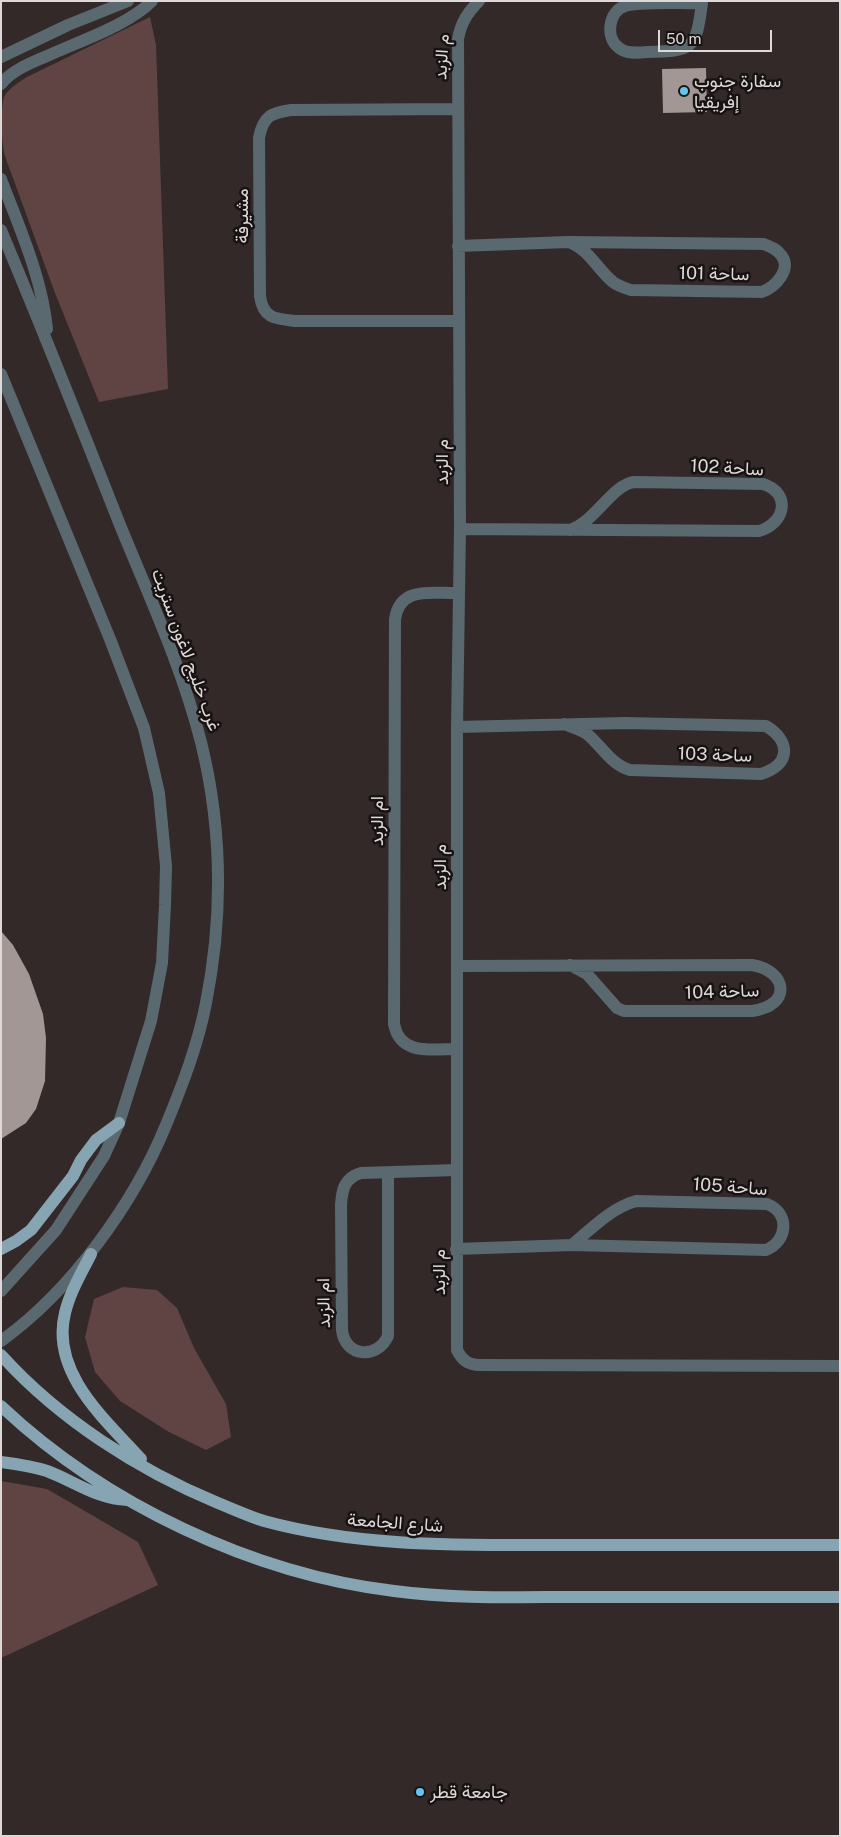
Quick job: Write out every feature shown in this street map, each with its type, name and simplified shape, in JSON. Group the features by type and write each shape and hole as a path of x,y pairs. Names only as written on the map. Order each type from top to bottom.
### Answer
{"main road":[{"path":"1,1249 31,1230 73,1176 81,1160 96,1140 119,1123"},
{"path":"91,1254 70,1295 64,1316 63,1344 66,1357 72,1375 82,1391 151,1470"},
{"name":"شارع الجامعة","path":"1,1355 43,1395 94,1435 151,1470 198,1495 262,1520 342,1537 434,1544 840,1546"},
{"path":"1,1406 40,1442 64,1459 155,1515 220,1545 278,1567 323,1578 426,1595 840,1598"},
{"path":"1,1462 47,1471 86,1490 109,1498 130,1500"}],"street":[{"path":"1,57 68,25 128,1"},
{"path":"1,84 28,64 123,22 144,9 152,1"},
{"name":"م الزبد","path":"478,1 465,17 458,39 460,529 457,727 457,1350 465,1361 471,1365 840,1366"},
{"path":"702,2 699,31 685,49 675,52 631,53 618,48 612,40 610,28 614,15 623,6 702,2"},
{"name":"مشيرفة","path":"458,109 291,110 269,116 262,125 260,138 260,296 261,306 266,312 280,320 459,321"},
{"path":"1,179 37,281 46,320 49,346"},
{"name":"غرب خليج لاغون ستريت","path":"1,230 183,682 207,768 216,834 218,877 218,908 206,1005 189,1066 149,1163 136,1187 91,1254 38,1310 1,1341"},
{"name":"ساحة 101","path":"458,246 569,242 764,244 774,248 783,256 784,267 780,279 770,289 762,292 631,290 613,282 583,250 576,244 569,242"},
{"path":"1,374 128,684 144,728 159,794 166,866 162,963 151,1021 119,1123 104,1156 56,1230 1,1290"},
{"name":"ساحة 102","path":"460,529 570,530 759,531 778,520 782,504 779,495 771,487 763,484 634,482 619,490 585,523 570,530"},
{"name":"ام الزبد","path":"457,1049 410,1048 399,1040 395,1033 395,639 397,610 400,604 409,596 459,593"},
{"name":"ساحة 103","path":"457,727 564,724 625,723 766,726 780,736 784,745 784,753 776,767 762,774 630,770 618,765 581,730 564,724"},
{"name":"ساحة 104","path":"457,966 570,965 752,966 762,967 771,972 777,979 781,989 778,998 772,1005 765,1009 752,1011 624,1011 617,1008 587,974 570,965"},
{"name":"ام الزبد","path":"388,1172 388,1336 376,1351 355,1351 349,1347 342,1337 342,1193 349,1178 354,1175 388,1172 457,1170"},
{"name":"ساحة 105","path":"456,1249 572,1245 766,1250 777,1243 782,1235 783,1219 774,1207 766,1204 636,1201 620,1206 612,1211 572,1245"}],"shaded area":[{"path":"150,17 156,45 168,389 99,402 55,293 4,153 2,137 3,103 4,97 9,91 27,77"},
{"path":"123,1287 157,1290 177,1308 194,1348 226,1404 231,1437 206,1450 169,1432 120,1401 95,1372 85,1337 94,1299"},
{"path":"1,1481 47,1489 138,1542 158,1585 1,1658"}],"building":[{"name":"سفارة جنوب إفريقيا","path":"706,68 707,112 663,113 662,69"},
{"path":"1,931 13,945 29,974 43,1014 46,1038 45,1081 36,1109 26,1123 1,1139"}],"place":[{"name":"سفارة جنوب إفريقيا","path":"684,91"},
{"name":"جامعة قطر","path":"420,1792"}]}
